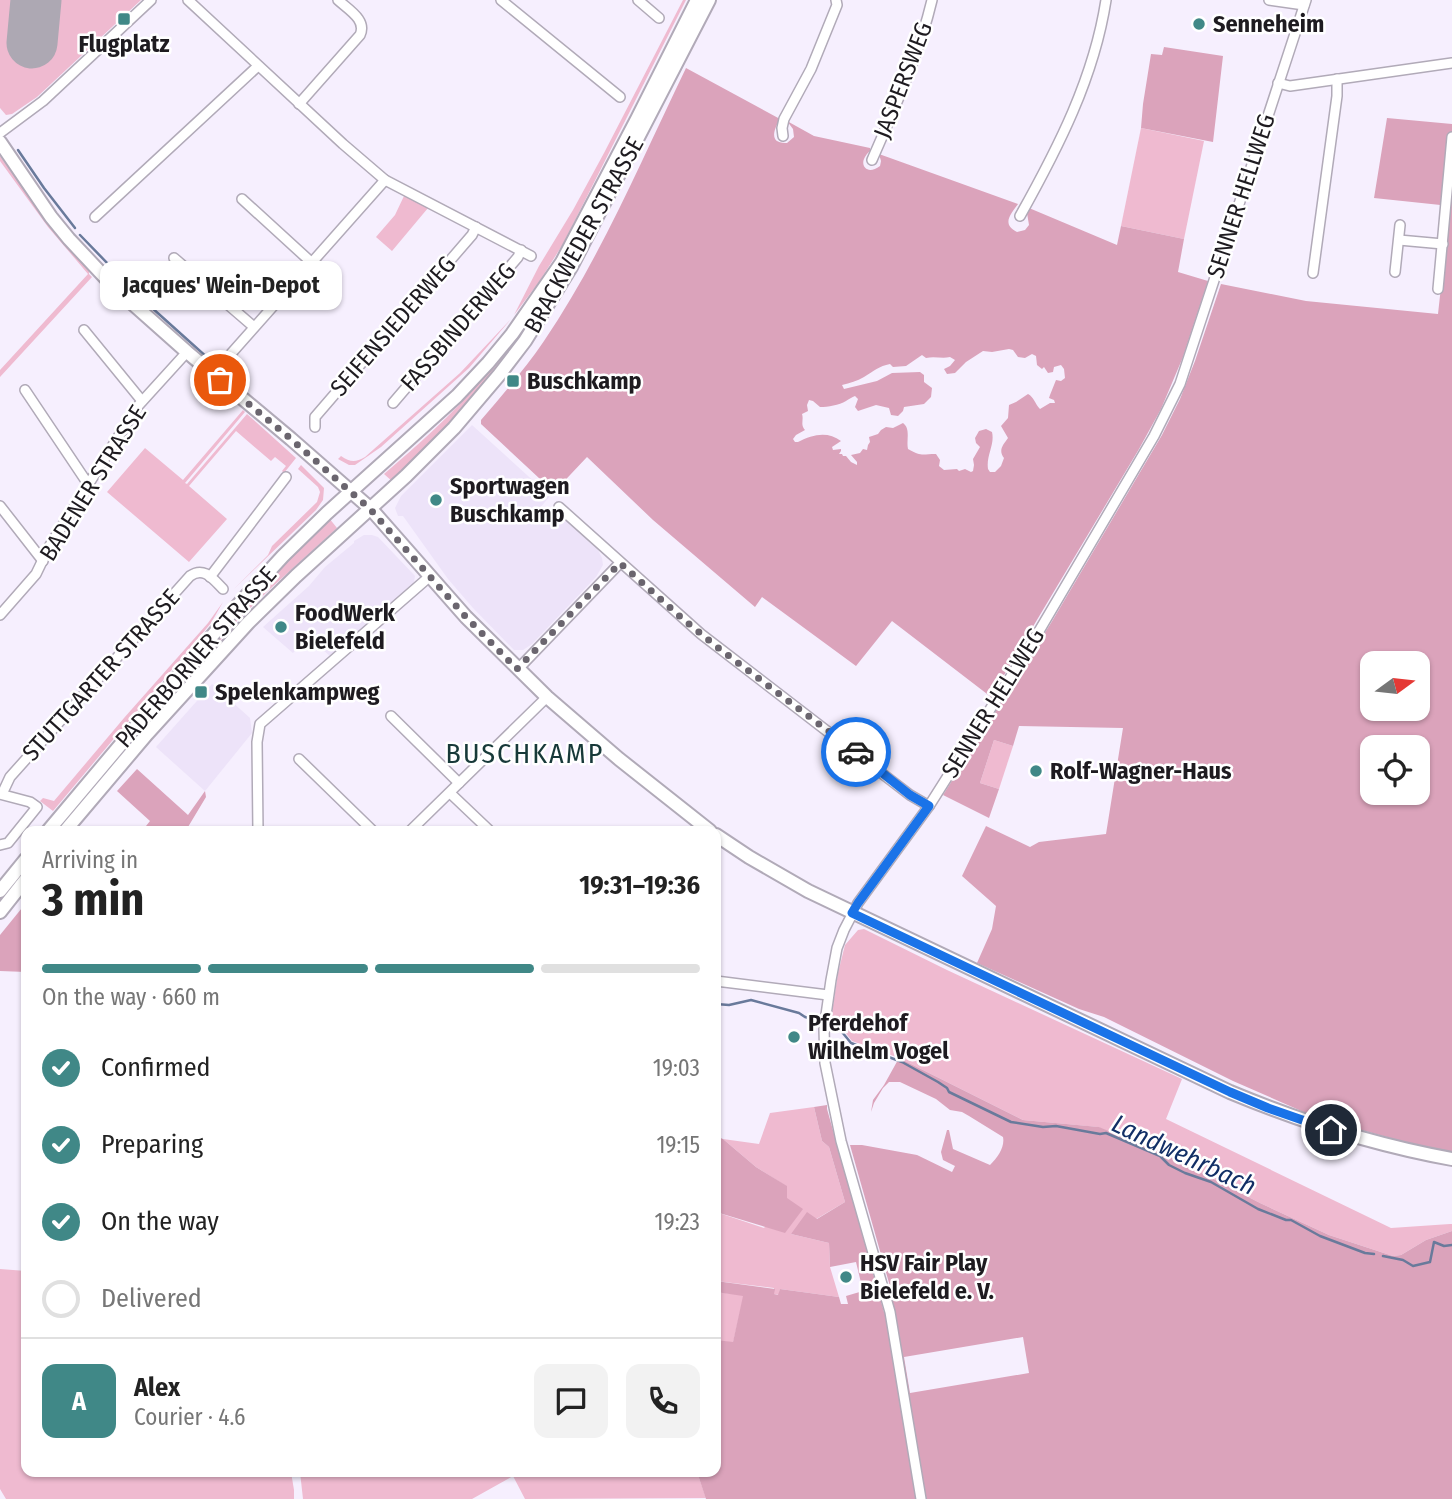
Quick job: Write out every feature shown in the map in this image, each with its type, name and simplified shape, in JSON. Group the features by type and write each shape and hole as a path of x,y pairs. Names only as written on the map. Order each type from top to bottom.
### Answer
{"main road":[{"name":"BRACKWEDER STRASSE","path":"352,492 473,379 512,334 547,285 562,262 697,0"},
{"name":"BRACKWEDER STRASSE","path":"370,509 454,428 525,341 571,267 709,0"},
{"path":"0,142 69,239 115,288 370,509 466,617 547,697 651,786 703,826"},
{"name":"PADERBORNER STRASSE","path":"52,826 239,604 283,556 352,492"},
{"name":"PADERBORNER STRASSE","path":"69,826 146,734 248,623 370,509"},
{"path":"721,838 789,881 852,913 1218,1087 1331,1130 1452,1159"},
{"path":"0,891 21,865"},
{"path":"0,912 21,885"}],"street":[{"path":"0,133 43,101 152,0"},
{"name":"FASSBINDERWEG","path":"188,0 385,180 531,256"},
{"path":"299,104 363,30 361,22 338,0"},
{"path":"501,0 620,97"},
{"path":"638,0 659,18"},
{"path":"783,136 784,119 811,69 837,5 836,0"},
{"name":"JASPERSWEG","path":"872,159 922,40 932,0"},
{"path":"1020,216 1054,154 1077,101 1099,32 1106,0"},
{"path":"1269,0 1305,2"},
{"name":"SENNER HELLWEG","path":"921,1499 890,1312 841,1142 827,1073 823,1041 837,948 858,903 929,806 1032,643 1154,436 1180,384 1305,2"},
{"name":"SENNER HELLWEG","path":"1278,83 1290,86 1452,63"},
{"path":"95,217 258,66"},
{"path":"1313,273 1337,79"},
{"path":"1438,289 1452,137"},
{"path":"213,374 385,180"},
{"path":"242,199 311,262"},
{"path":"1395,272 1400,225"},
{"name":"SEIFENSIEDERWEG","path":"315,427 315,416 472,235 476,227"},
{"path":"1399,240 1443,244"},
{"name":"FASSBINDERWEG","path":"393,403 518,257 521,250"},
{"path":"174,258 254,327"},
{"path":"84,330 142,401"},
{"name":"BADENER STRASSE","path":"0,615 36,574 49,547 142,401 187,352"},
{"path":"25,390 88,484"},
{"name":"STUTTGARTER STRASSE","path":"210,577 286,477"},
{"path":"0,506 43,561"},
{"path":"559,507 721,650 910,795 929,806"},
{"path":"517,669 620,563"},
{"name":"STUTTGARTER STRASSE","path":"1,794 10,777 190,576 201,572 223,589"},
{"path":"258,826 257,742 260,724 429,577"},
{"path":"415,826 547,697"},
{"path":"391,716 459,783"},
{"path":"299,759 368,826"},
{"path":"450,793 485,826"},
{"path":"1,794 30,802 37,807 21,826"},
{"path":"0,845 8,842 21,826"},
{"path":"721,982 828,995"}],"shaded area":[{"path":"0,0 141,0 37,97 12,114 6,115 0,108"},
{"path":"683,0 686,0 563,244 514,315 604,153"},
{"path":"1164,47 1223,56 1213,142 1141,128 1151,54 1162,55"},
{"path":"686,68 780,119 774,135 781,143 787,143 794,137 793,129 787,121 814,136 870,148 863,164 867,169 880,166 879,154 1018,204 1008,222 1017,232 1025,230 1029,225 1029,208 1117,245 1121,226 1184,239 1178,272 1208,281 1183,357 1161,409 991,697 892,621 856,666 762,597 755,607 653,520 587,457 554,492 481,424 481,420 537,351 565,308 603,241","holes":["1013,350 1018,357 1025,358 1032,354 1036,356 1037,365 1042,369 1044,367 1048,373 1061,365 1065,378 1056,380 1049,398 1055,403 1040,409 1028,394 1009,405 1008,418 1001,426 1008,438 1001,450 1004,458 995,472 988,469 993,437 992,432 986,429 979,431 975,438 980,447 973,459 971,472 965,469 944,470 939,466 940,460 936,454 919,454 908,449 908,431 903,423 893,428 886,427 869,437 867,450 863,449 860,453 851,455 857,465 839,454 841,449 833,450 832,447 841,441 836,438 820,435 798,442 793,439 805,430 802,414 808,411 809,400 820,407 826,407 840,404 855,396 858,399 855,407 858,411 876,405 889,408 891,415 898,416 904,407 924,404 931,397 932,388 924,382 924,375 920,372 892,373 877,381 844,389 842,385 859,380 883,366 906,366 922,355 926,358 950,357 955,360 944,369 947,374 955,373 983,351"]},
{"path":"1387,118 1452,124 1452,1152 1315,1117 1233,1081 1104,1017 1079,1009 977,963 992,929 996,906 962,876 986,826 1030,847 1039,842 1106,834 1123,728 1019,726 1013,746 994,740 980,783 999,789 989,818 943,795 1051,623 1162,435 1195,361 1221,284 1306,301 1438,314 1450,206 1374,198"},
{"path":"1141,128 1204,141 1184,239 1121,226"},
{"path":"0,156 47,222 92,277 0,377 0,370 88,274 48,227 0,161"},
{"path":"404,196 428,208 392,251 376,237 395,215"},
{"path":"555,280 528,328 502,364 448,426 393,482 384,474 470,393"},
{"path":"511,319 469,368 381,447 355,465 338,459 341,456 355,461 365,457 460,373"},
{"path":"243,410 245,412 185,483 187,484 247,414 296,458 284,473 282,471 286,466 275,457 271,461 236,431 189,486 227,519 189,562 107,492 145,448 183,480"},
{"path":"472,425 550,496 540,508 551,519 564,519 598,550 602,558 603,565 596,577 532,644 523,650 514,650 473,608 448,579 403,516 398,516 395,508 401,496"},
{"path":"301,465 324,488 323,500 316,510 234,589 268,555 272,546 317,502 320,492 318,487 298,469"},
{"path":"329,518 337,528 236,622 63,826 59,826 239,612 289,556"},
{"path":"364,535 378,537 415,576 414,582 408,591 332,658 308,636 293,653 263,627 309,586 325,567"},
{"path":"223,602 211,623 53,811 40,801 43,798 54,801 208,623"},
{"path":"212,684 250,718 252,733 205,791 156,747"},
{"path":"994,740 1013,746 999,789 980,783"},
{"path":"137,769 188,815 205,791 206,797 189,826 146,826 150,821 117,791"},
{"path":"21,909 21,972 0,971 0,935"},
{"path":"864,929 1182,1079 1166,1119 1391,1228 1452,1224 1452,1231 1426,1240 1401,1255 1393,1256 1329,1235 1171,1157 1098,1127 1023,1120 899,1058 852,1041 836,1021 831,1019 845,945 858,930"},
{"path":"899,1058 1023,1120 1099,1127 1171,1157 1329,1235 1393,1256 1401,1255 1426,1240 1452,1231 1452,1499 706,1499 699,1477 721,1477 721,1341 733,1342 743,1296 721,1293 721,1282 775,1289 774,1294 778,1295 780,1289 839,1297 841,1304 848,1304 846,1296 863,1291 856,1262 830,1267 829,1243 791,1234 807,1212 817,1219 845,1202 829,1147 822,1141 814,1107 827,1105 884,1312 890,1312 893,1297 850,1145 917,1155 952,1172 955,1166 943,1160 941,1152 947,1130 953,1149 990,1165 1002,1148 1003,1137 962,1112 950,1110 936,1099 900,1082 889,1082 883,1088 871,1112 873,1100","holes":["1023,1337 1029,1373 910,1393 904,1357"]},
{"path":"814,1107 822,1141 829,1147 845,1202 791,1234 829,1243 830,1267 839,1297 780,1289 779,1295 774,1294 774,1288 721,1282 721,1214 764,1228 787,1198 786,1186 756,1167 723,1139 759,1144 770,1113"},
{"path":"721,1138 756,1167 787,1186 787,1198 803,1209 785,1233 721,1214"},
{"path":"0,1269 21,1271 21,1477 292,1477 294,1499 6,1499 0,1489"},
{"path":"721,1293 744,1295 733,1343 721,1341"},
{"path":"301,1477 511,1477 472,1499 303,1499"},
{"path":"514,1477 699,1477 706,1498 525,1499"}],"waterway":[{"path":"18,150 75,228"},
{"path":"80,235 141,298 210,360"},
{"name":"Landwehrbach","path":"721,1004 751,1000 820,1021"},
{"name":"Landwehrbach","path":"833,1021 851,1043 902,1062 938,1082 949,1092 1011,1122 1106,1133 1160,1156 1169,1165 1211,1182 1258,1209 1291,1220 1320,1236 1374,1254"},
{"name":"Landwehrbach","path":"1383,1256 1403,1260 1413,1266 1430,1262 1434,1242 1444,1246 1452,1245"}],"runway":[{"path":"32,43 36,0"}],"way so far":[{"path":"220,380 370,509 429,577 517,669 620,563 721,650 856,752"}],"place":[{"name":"Flugplatz","path":"124,19"},
{"name":"Senneheim","path":"1199,24"},
{"name":"Jacques' Wein-Depot","path":"220,380"},
{"name":"Buschkamp","path":"513,381"},
{"name":"Sportwagen Buschkamp","path":"436,500"},
{"name":"FoodWerk Bielefeld","path":"281,627"},
{"name":"Spelenkampweg","path":"201,692"},
{"name":"Rolf-Wagner-Haus","path":"1036,771"},
{"name":"Pferdehof Wilhelm Vogel","path":"794,1037"},
{"name":"HSV Fair Play Bielefeld e. V.","path":"846,1277"}],"district":[{"name":"BUSCHKAMP","path":"525,753"}],"route":[{"path":"856,752 910,795 929,806 852,913 1230,1092 1331,1130"}]}
